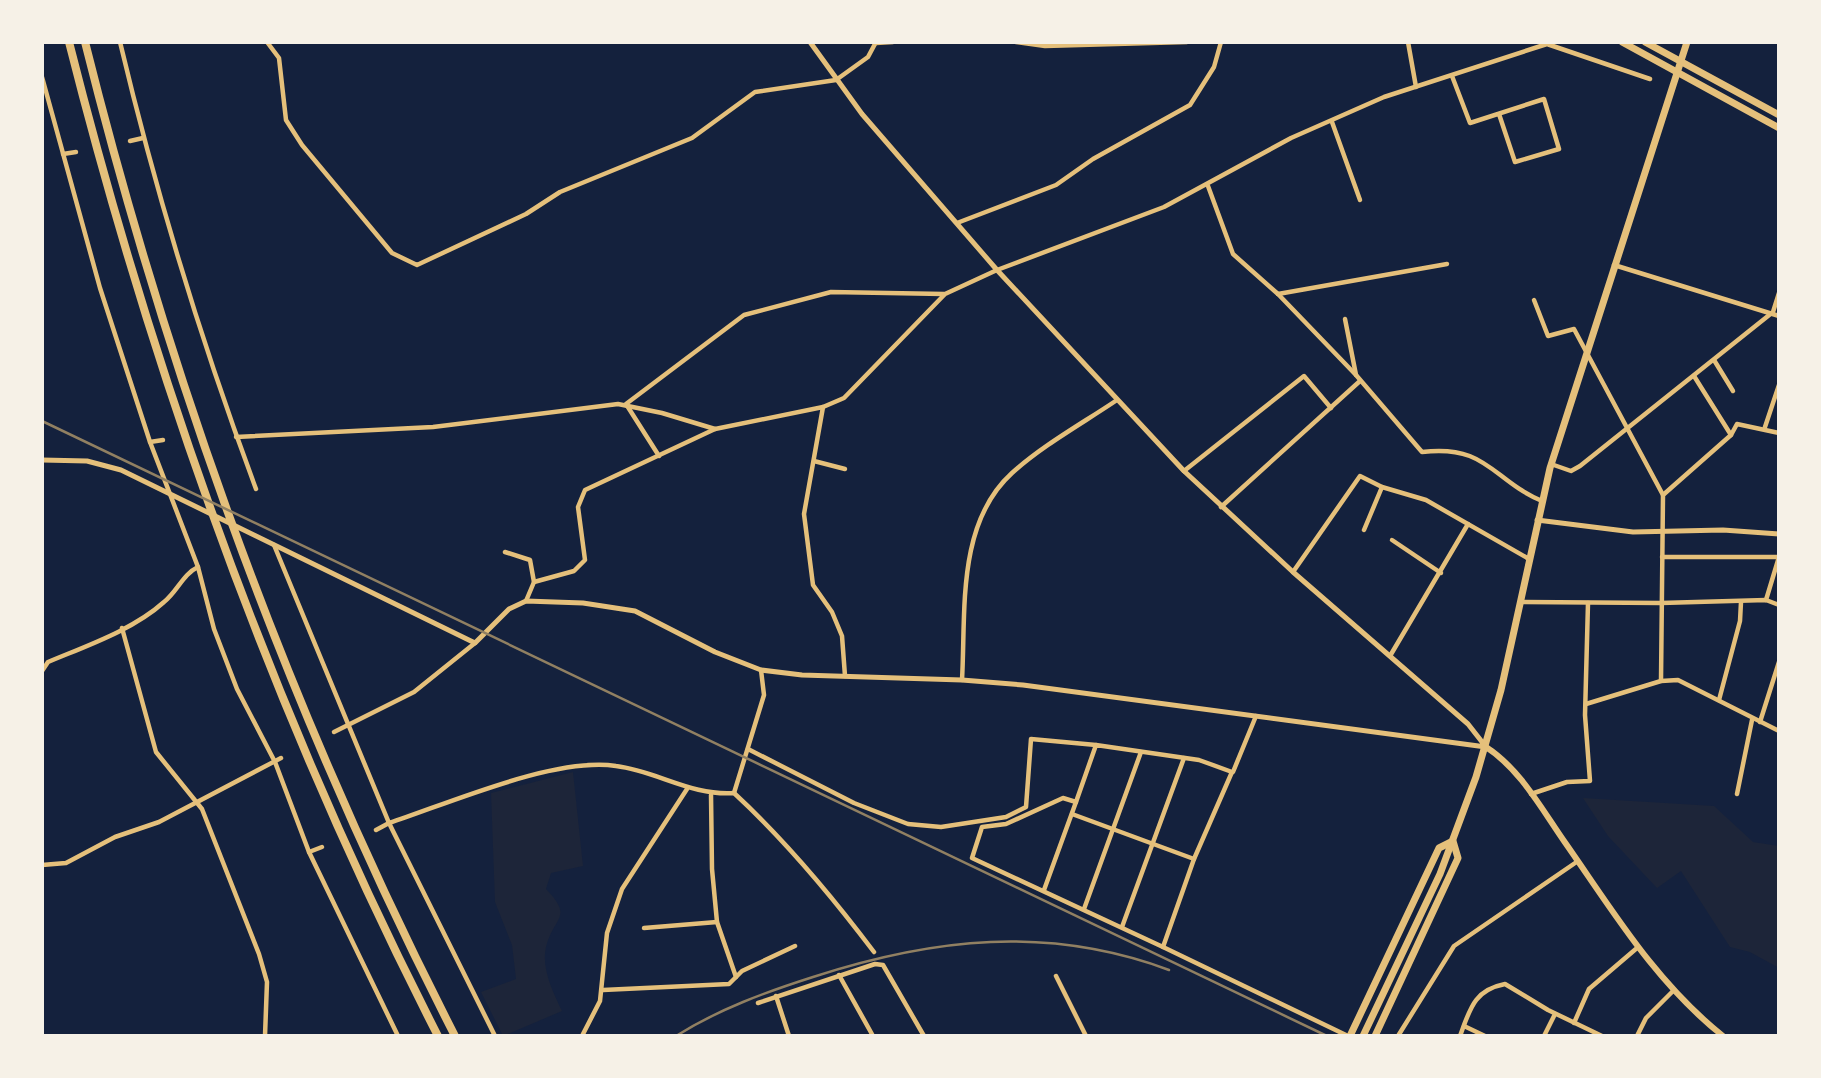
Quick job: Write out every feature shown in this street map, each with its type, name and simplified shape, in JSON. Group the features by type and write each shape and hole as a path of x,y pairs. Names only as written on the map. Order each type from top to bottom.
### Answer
{"highway":[{"path":"69,42 123,244 216,528 306,754 378,914 438,1036"},
{"path":"85,42 137,239 235,534 275,639 361,841 455,1036"}],"main road":[{"path":"1622,42 1779,128"},
{"path":"1644,42 1779,115"},
{"path":"1363,1036 1453,841 1486,747 1551,464 1687,42"},
{"path":"1486,747 1507,764 1531,794 1637,948 1673,991 1723,1036"},
{"path":"1349,1036 1439,848 1453,841"},
{"path":"1375,1036 1458,858 1453,841"}],"street":[{"path":"120,42 143,138 235,435 256,489"},
{"path":"267,42 279,58 286,120 302,145 392,253 417,265 526,214 560,191 692,138 755,92 836,80 868,57 876,42 893,42"},
{"path":"810,42 836,80 997,270 1184,471 1221,508 1468,724 1486,747"},
{"path":"1016,42 1045,46 1187,42"},
{"path":"957,223 1056,186 1093,159 1190,104 1214,67 1221,42"},
{"path":"1408,42 1416,87"},
{"path":"534,582 574,571 584,559 586,550 578,507 585,490 715,429 823,407 844,398 945,294 997,270 1164,207 1208,186 1291,138 1384,97 1547,44 1650,79"},
{"path":"1452,76 1470,123 1544,99 1559,149 1515,162 1499,114"},
{"path":"42,77 100,288 150,442 198,567 214,629 237,689 275,762 309,852 398,1036"},
{"path":"1332,122 1360,200"},
{"path":"130,141 143,138"},
{"path":"63,154 76,152"},
{"path":"1208,186 1233,254 1278,294 1356,375 1422,452 1444,450 1471,454 1542,501"},
{"path":"1278,294 1447,264"},
{"path":"1614,265 1779,316"},
{"path":"626,404 744,316 831,292 945,294"},
{"path":"1551,464 1571,471 1773,312 1779,293"},
{"path":"1534,300 1548,336 1574,329 1663,495 1661,681"},
{"path":"1345,319 1356,375"},
{"path":"1714,360 1733,391"},
{"path":"1184,471 1304,376 1331,408"},
{"path":"1694,376 1731,435"},
{"path":"1221,508 1360,381"},
{"path":"1765,427 1779,385"},
{"path":"962,680 968,569 974,533 988,506 1011,474 1117,400"},
{"path":"626,404 659,456"},
{"path":"225,435 433,427 626,404 715,429"},
{"path":"823,407 804,514 813,584 832,612 842,636 845,676"},
{"path":"1663,495 1731,435 1737,424 1765,427 1779,433"},
{"path":"150,442 163,440"},
{"path":"42,460 103,463 169,492 475,643"},
{"path":"814,461 845,469"},
{"path":"1293,572 1360,476 1382,487 1426,500 1528,559"},
{"path":"1364,530 1382,487"},
{"path":"1537,520 1611,530 1723,530 1779,534"},
{"path":"1390,656 1468,524"},
{"path":"1392,540 1441,573"},
{"path":"274,544 389,823 495,1036"},
{"path":"505,552 530,560 534,582 526,601"},
{"path":"1662,557 1779,557 1766,600"},
{"path":"42,671 48,662 122,628 166,602 191,570 198,567"},
{"path":"1520,603 1766,600 1779,605"},
{"path":"334,732 414,692 475,643 509,609 526,601 583,603 635,611 715,652 761,670 962,680 1117,695 1471,748 1486,747"},
{"path":"1719,700 1740,621 1741,602"},
{"path":"1531,794 1567,782 1590,781 1586,704 1588,603"},
{"path":"122,628 156,752 202,809 259,954 267,982 265,1036"},
{"path":"1760,722 1779,662"},
{"path":"734,793 764,695 761,670"},
{"path":"1586,704 1661,681 1678,680 1752,720 1779,731"},
{"path":"1163,947 1194,859 1257,715"},
{"path":"1737,794 1752,720"},
{"path":"748,749 854,803 908,824 941,827 1006,817 1026,807 1031,738 1184,758 1213,763 1232,772"},
{"path":"1044,890 1096,745"},
{"path":"1084,909 1141,752"},
{"path":"42,865 66,863 115,837 159,821 281,758"},
{"path":"1122,927 1184,758"},
{"path":"376,830 389,823 559,767 618,766 711,795 734,793 770,826 821,883 874,952"},
{"path":"582,1036 600,1002 607,933 621,889 687,789"},
{"path":"711,795 712,869 717,922 736,977"},
{"path":"1076,802 1063,798 1006,824 982,827 972,858 1349,1036"},
{"path":"1072,814 1194,859"},
{"path":"309,852 322,847"},
{"path":"1398,1036 1454,946 1578,861"},
{"path":"644,928 717,922"},
{"path":"603,990 729,984 736,977 795,946"},
{"path":"1574,1023 1589,989 1637,948"},
{"path":"758,1003 874,964 883,965 924,1036"},
{"path":"839,975 873,1036"},
{"path":"1056,976 1086,1036"},
{"path":"1460,1036 1472,1004 1488,987 1505,984 1555,1014 1602,1036"},
{"path":"1637,1036 1646,1018 1673,991"},
{"path":"776,996 789,1036"},
{"path":"1544,1036 1555,1014"},
{"path":"1464,1026 1485,1036"}],"shaded area":[{"path":"573,772 583,866 551,873 546,889 559,906 560,912 546,947 545,963 562,1011 503,1036 481,992 516,979 512,945 495,902 491,793"},
{"path":"1583,798 1714,806 1753,842 1779,846 1779,968 1750,952 1730,947 1681,871 1657,888 1608,836"}],"railway":[{"path":"42,421 1327,1036"},
{"path":"676,1036 726,1009 795,983 902,953 946,946 1035,942 1124,956 1169,970"}]}
